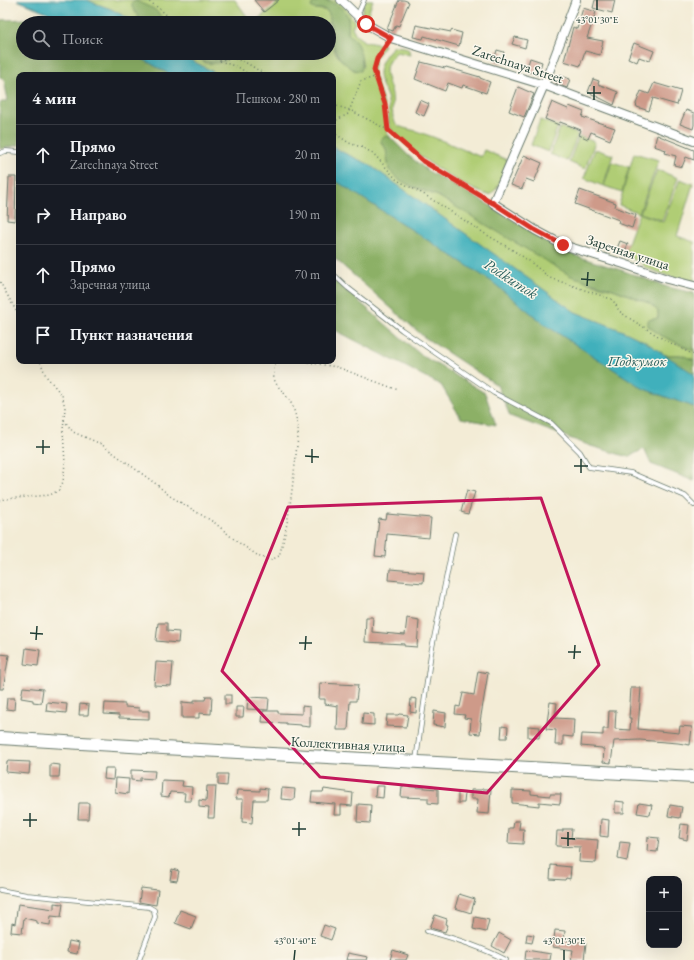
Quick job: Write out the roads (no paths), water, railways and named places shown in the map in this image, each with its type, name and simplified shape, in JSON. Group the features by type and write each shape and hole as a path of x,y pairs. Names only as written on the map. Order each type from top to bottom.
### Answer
{"street":[{"name":"Zarechnaya Street","path":"341,0 366,24 391,38 544,85 694,141"},
{"path":"544,85 576,0"},
{"name":"Заречная улица","path":"544,85 493,203 535,230 563,245 666,279 694,286"},
{"name":"Коллективная улица","path":"0,738 416,763 694,777"}],"lane":[{"path":"357,16 364,0"},
{"path":"0,153 6,151 16,152"},
{"path":"336,277 402,330 494,393 551,423 580,452 590,468 631,473 685,496 694,505"},
{"path":"416,763 431,653 455,534"},
{"path":"0,890 27,895 149,907 154,910 156,917 139,960"},
{"path":"427,931 452,938 506,960"}],"water":[{"path":"17,0 86,0 111,9 124,16 56,16"},
{"path":"144,60 191,60 213,72 166,72"},
{"name":"Подкумок","path":"336,148 368,164 575,312 644,341 694,374 694,407 644,389 547,326 491,281 336,181"}],"water label":[{"name":"Podkumok","path":"511,279"}]}
